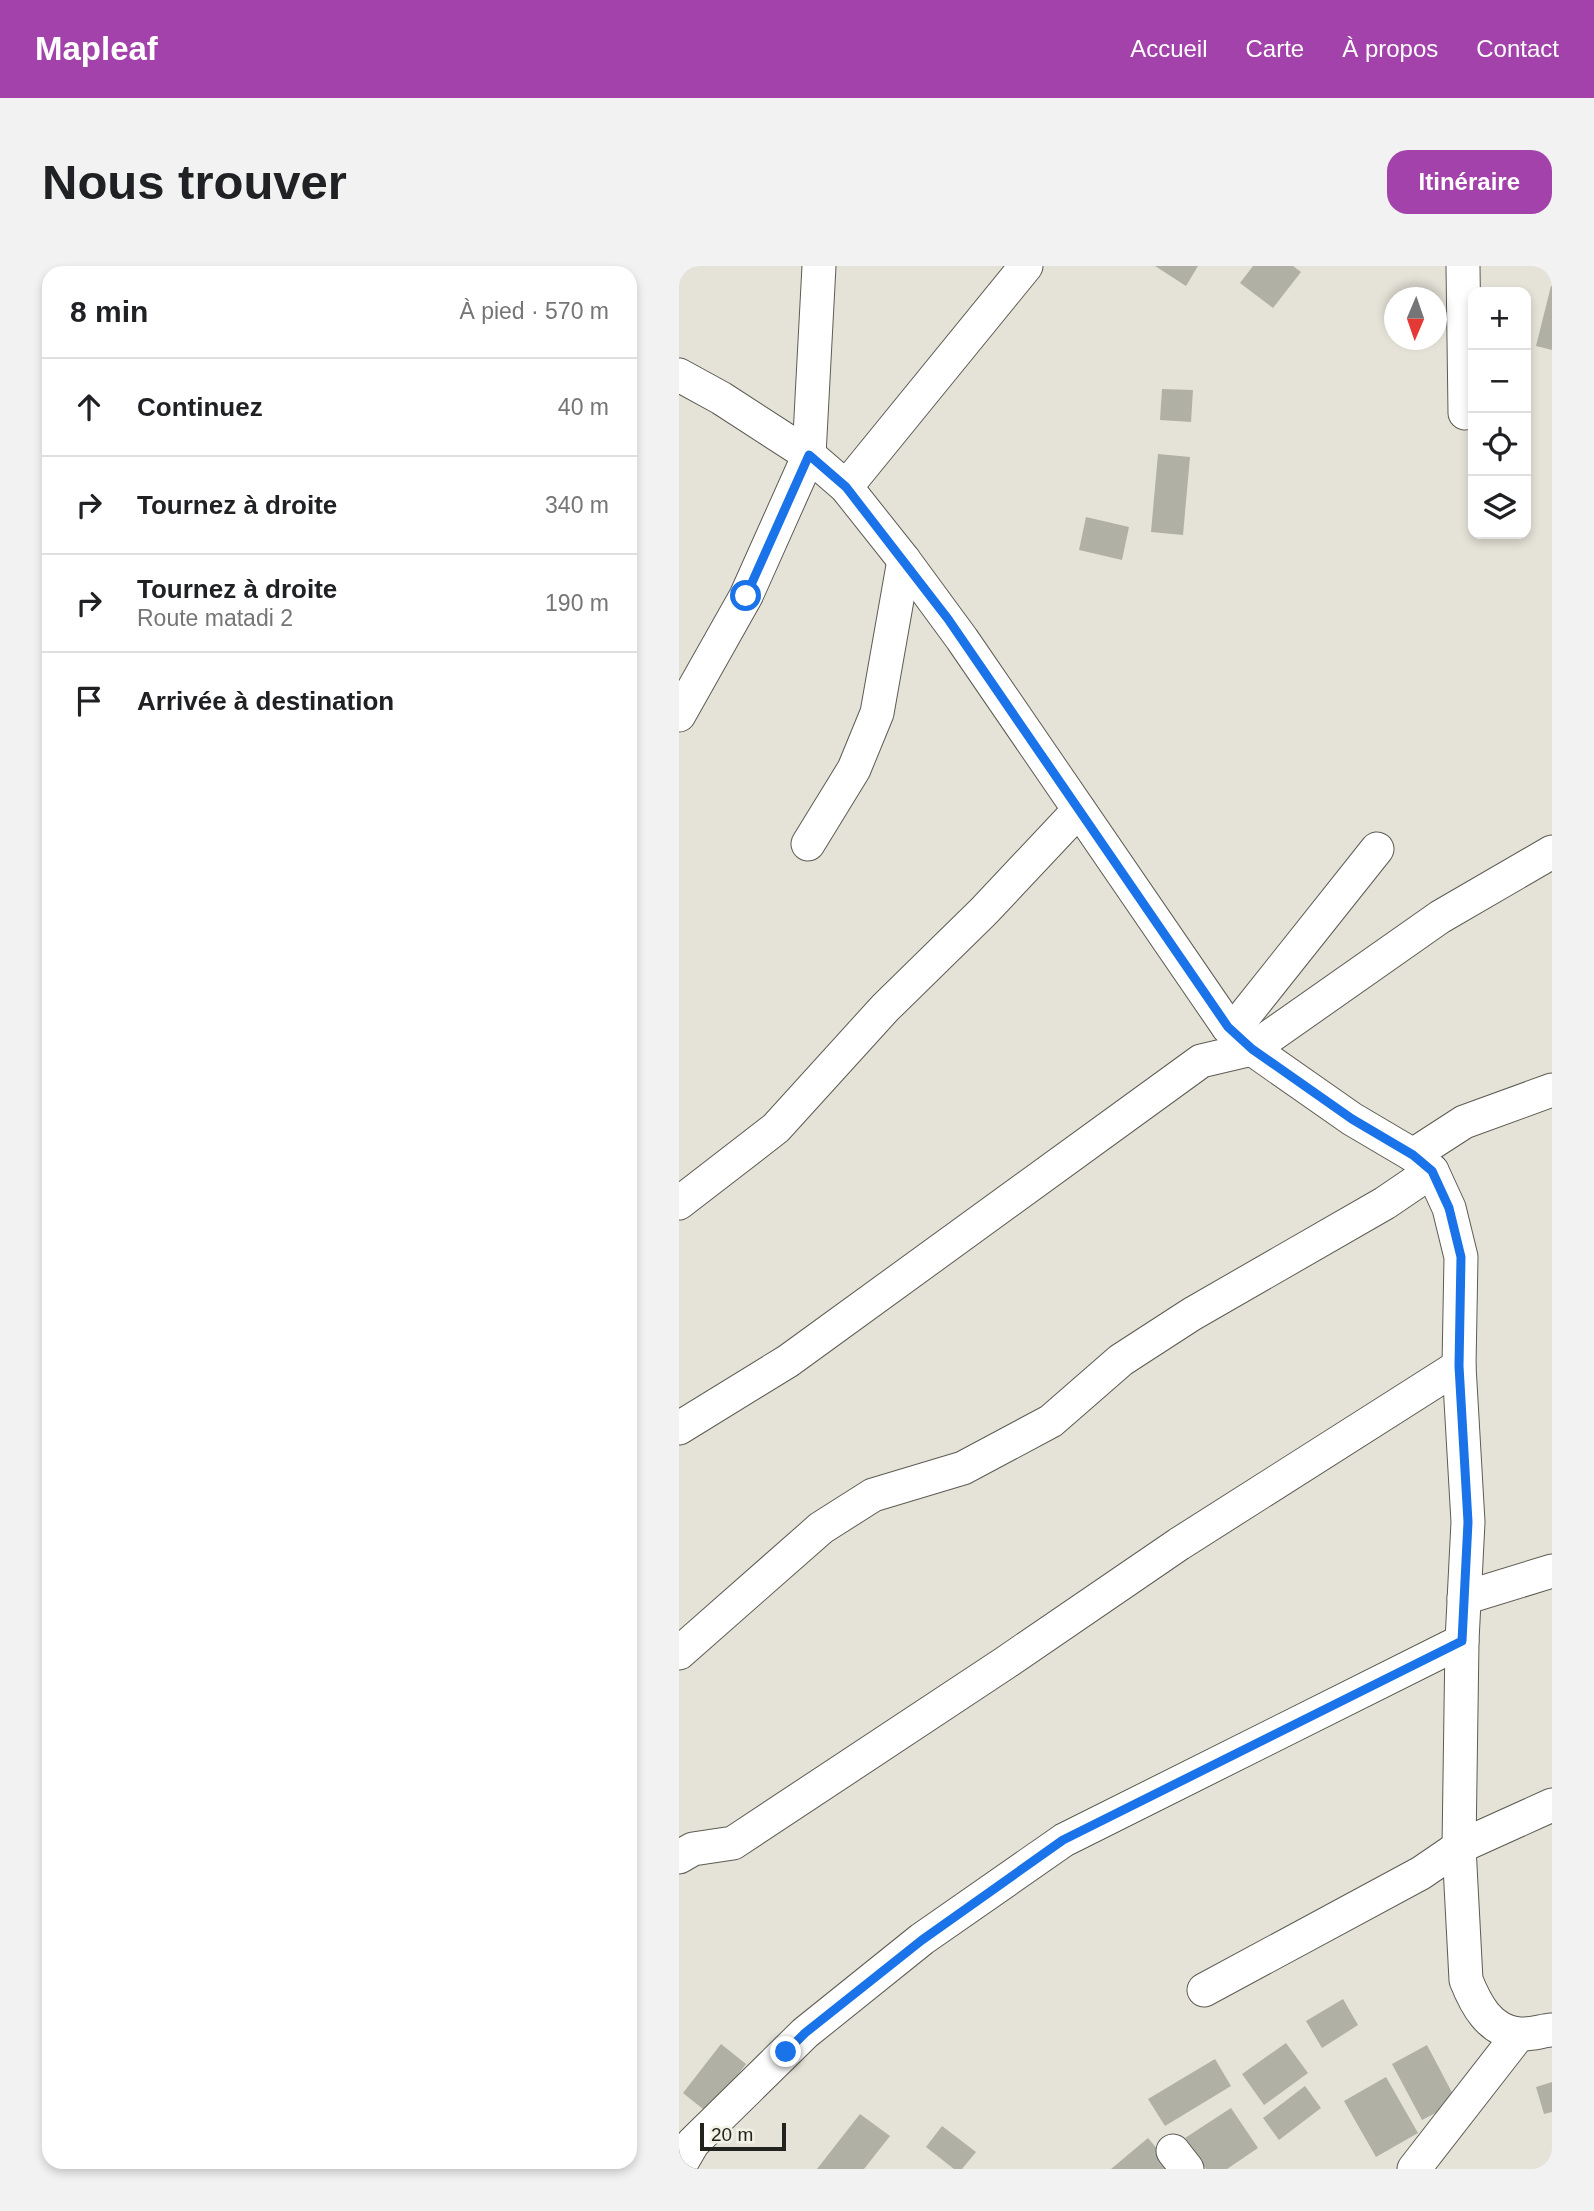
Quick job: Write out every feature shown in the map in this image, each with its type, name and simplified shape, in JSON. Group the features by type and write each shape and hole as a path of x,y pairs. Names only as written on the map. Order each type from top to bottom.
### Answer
{"street":[{"path":"679,715 746,596 809,455 819,266"},
{"path":"846,487 1026,266"},
{"path":"1463,266 1465,413"},
{"path":"679,375 721,398 809,455 846,487 962,639 1228,1027 1252,1049 1352,1119 1423,1163 1449,1208 1461,1257 1459,1366 1468,1522 1462,1641 1459,1847 1466,1980 1473,1997 1496,2028 1520,2034 1552,2030"},
{"path":"808,844 854,769 877,713 904,560"},
{"path":"679,1203 776,1128 885,1008 984,911 1079,810"},
{"path":"1228,1027 1241,1020 1377,849"},
{"path":"679,1428 787,1361 1201,1061 1252,1049 1440,917 1552,852"},
{"path":"679,1653 821,1528 873,1495 963,1468 1051,1421 1121,1360 1192,1314 1385,1203 1464,1122 1552,1090"},
{"path":"679,1857 693,1849 733,1843 1016,1656 1179,1544 1459,1366"},
{"path":"1464,1598 1552,1571"},
{"path":"679,2167 693,2143 805,2033 922,1940 1063,1840 1462,1641"},
{"path":"1205,1990 1421,1873 1459,1847 1552,1805"},
{"path":"1415,2169 1520,2034"}],"building":[{"path":"1155,266 1198,266 1186,286"},
{"path":"1253,266 1293,266 1301,272 1273,308 1240,283"},
{"path":"1552,286 1552,350 1536,346"},
{"path":"1162,389 1193,390 1191,422 1160,420"},
{"path":"1158,454 1190,457 1183,535 1151,532"},
{"path":"1086,517 1129,527 1122,560 1079,550"},
{"path":"1343,1999 1358,2025 1322,2048 1306,2021"},
{"path":"1286,2043 1308,2073 1264,2105 1242,2074"},
{"path":"721,2044 746,2064 708,2113 683,2093"},
{"path":"1427,2045 1457,2102 1422,2120 1392,2064"},
{"path":"1215,2059 1231,2086 1165,2126 1148,2099"},
{"path":"1386,2077 1418,2133 1376,2157 1344,2101"},
{"path":"1552,2082 1552,2112 1544,2114 1536,2087"},
{"path":"1305,2086 1321,2108 1279,2140 1263,2118"},
{"path":"1231,2108 1258,2148 1227,2169 1206,2169 1185,2138"},
{"path":"860,2114 890,2136 864,2169 817,2169"},
{"path":"942,2126 976,2152 962,2169 954,2169 926,2147"},
{"path":"1148,2138 1174,2169 1111,2169"}],"route":[{"path":"746,596 809,455 846,487 948,619 1228,1027 1252,1049 1352,1119 1413,1155 1432,1171 1449,1208 1461,1257 1459,1366 1468,1522 1462,1641 1063,1840 922,1940 805,2033 786,2052"}]}
